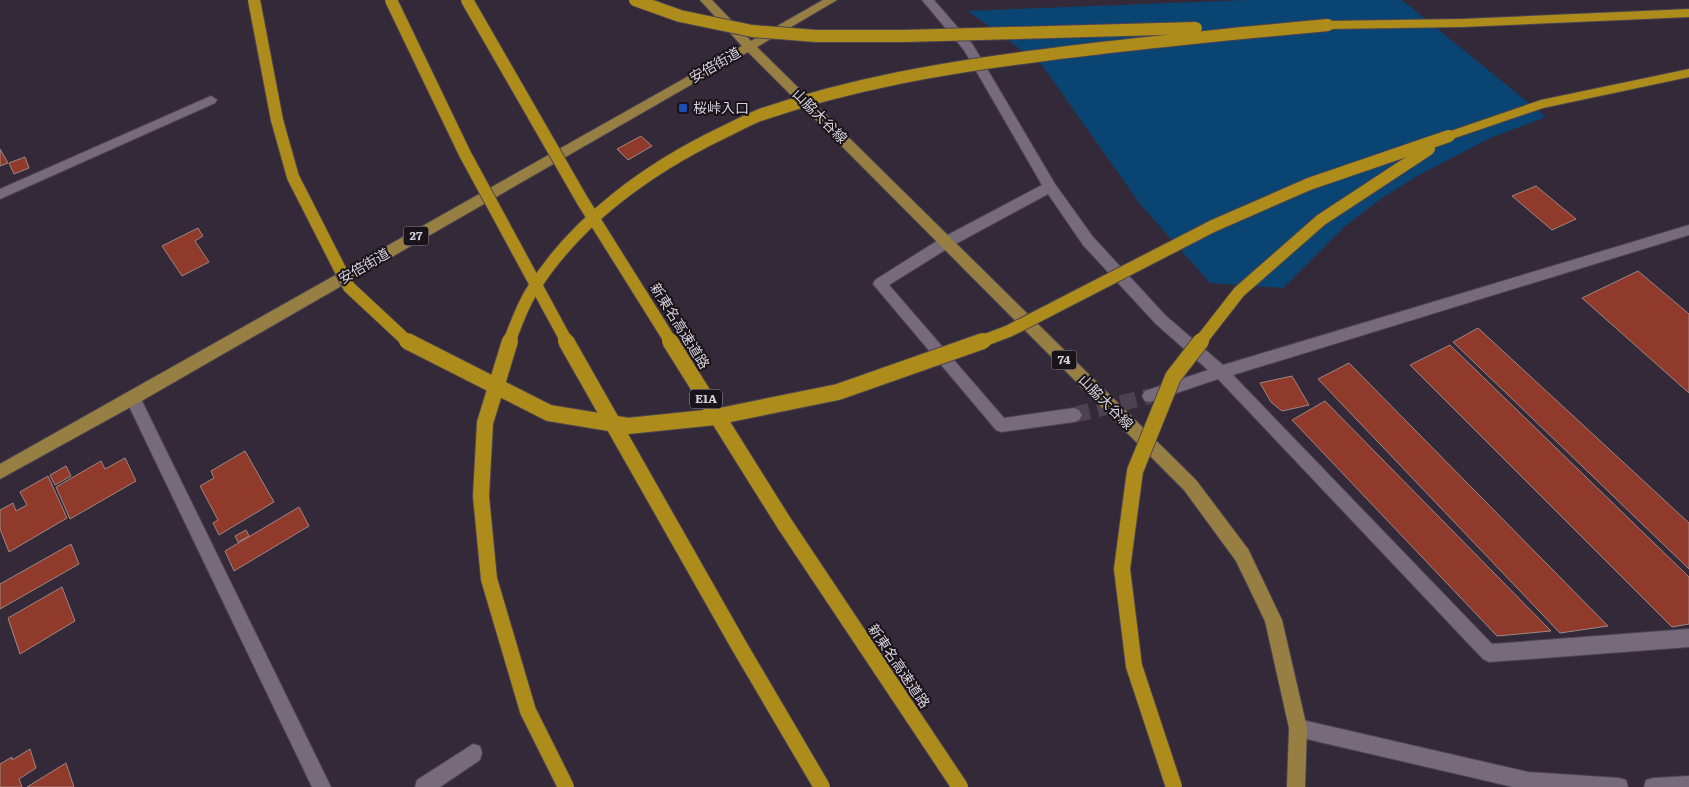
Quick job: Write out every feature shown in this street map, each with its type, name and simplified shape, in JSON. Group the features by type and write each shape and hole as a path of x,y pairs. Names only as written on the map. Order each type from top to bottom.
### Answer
{"highway":[{"path":"254,0 277,120 292,177 349,287 408,342 549,413 628,426 715,417 838,392 934,359 1010,330 1213,226 1309,184 1541,104 1689,73"},
{"path":"391,0 407,38 509,240 756,678 822,787"},
{"name":"新東名高速道路","path":"467,0 582,200 773,507 960,787"},
{"path":"635,0 680,16 752,31 816,36 904,36 1462,23 1689,13"},
{"path":"566,787 528,711 489,579 481,496 485,423 505,351 532,292 562,250 596,216 648,174 695,146 758,116 825,95 903,77 991,62 1128,44 1328,25"},
{"path":"1174,787 1134,666 1122,569 1136,471 1173,377 1239,292 1321,220 1449,136"}],"main road":[{"name":"山脇大谷線","path":"706,0 749,46 1190,485 1242,555 1273,620 1298,728 1296,787"},
{"name":"安倍街道","path":"0,472 831,0"}],"street":[{"path":"928,0 969,48 1050,188 1088,241 1161,320 1221,372 1489,653 1689,638"},
{"path":"0,194 210,100"},
{"path":"1050,188 946,243 880,284 1001,425 1074,415"},
{"path":"1150,396 1221,372 1689,230"},
{"path":"133,398 322,787"},
{"path":"1298,728 1528,781 1619,787"},
{"path":"424,787 473,753"},
{"path":"1653,787 1689,785"}],"water":[{"path":"1247,0 1402,0 1546,117 1490,138 1419,175 1382,198 1345,226 1283,288 1210,283 1140,204 1042,65 968,11"}],"building":[{"path":"641,136 652,146 628,160 617,149"},
{"path":"0,149 8,163 0,166"},
{"path":"25,157 29,168 14,174 9,163"},
{"path":"1536,186 1576,219 1552,230 1512,196"},
{"path":"198,228 203,236 195,241 209,262 182,276 162,246"},
{"path":"1638,271 1689,314 1689,393 1582,298"},
{"path":"1478,328 1689,523 1689,569 1453,342"},
{"path":"1450,345 1689,577 1689,624 1672,627 1410,365"},
{"path":"1349,363 1608,626 1560,633 1318,379"},
{"path":"1292,376 1309,405 1282,411 1271,402 1260,383"},
{"path":"1325,401 1551,631 1497,636 1292,420"},
{"path":"245,451 274,502 219,535 213,523 218,520 200,486 214,478 211,471"},
{"path":"125,458 136,481 70,519 56,487 101,461 105,469"},
{"path":"66,466 71,476 55,485 50,475"},
{"path":"48,476 67,518 9,552 0,529 0,510 13,503 16,511 27,505 20,492"},
{"path":"299,507 309,526 234,571 225,551"},
{"path":"246,530 249,536 238,542 235,536"},
{"path":"71,544 79,564 0,609 0,584"},
{"path":"62,587 75,621 20,654 8,618"},
{"path":"30,749 36,768 19,779 22,787 0,787 0,764 12,757 12,760"},
{"path":"66,763 74,787 27,787"}],"tunnel":[{"path":"1074,415 1150,396"}],"place":[{"name":"桜峠入口","path":"683,108"}]}
